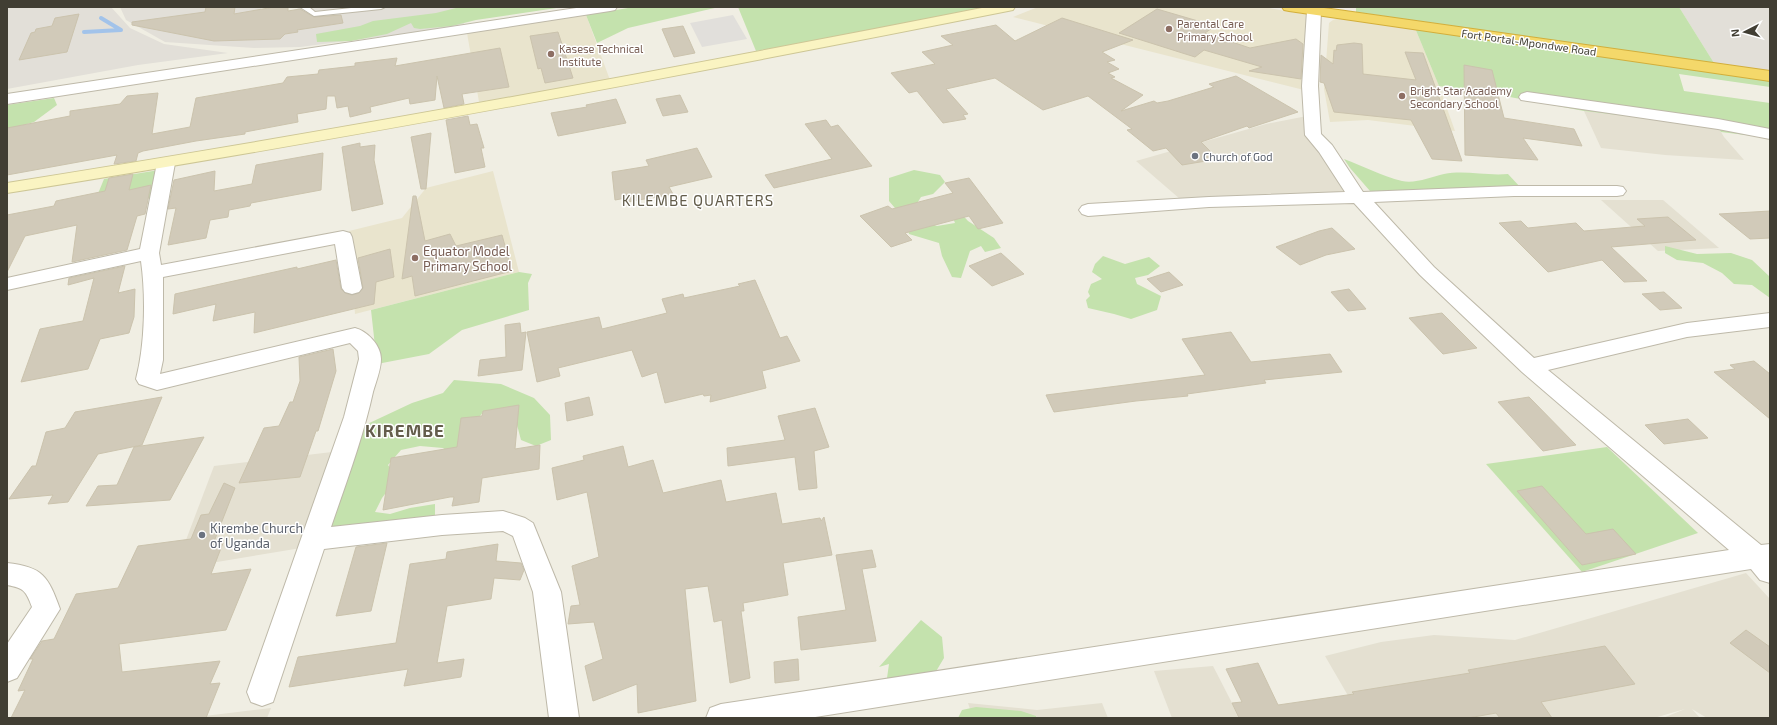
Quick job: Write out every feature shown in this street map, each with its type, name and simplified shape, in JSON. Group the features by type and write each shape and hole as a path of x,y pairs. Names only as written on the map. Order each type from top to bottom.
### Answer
{"highway":[{"name":"Fort Portal-Mpondwe Road","path":"1289,7 1770,76"}],"street":[{"path":"7,98 610,7"},
{"path":"7,188 166,163 750,58 1008,7"},
{"path":"1314,11 1310,86 1313,135 1326,149 1356,197 1364,202 1427,271 1530,368 1766,562"},
{"path":"1527,97 1718,124 1770,134"},
{"path":"166,163 150,263 154,283 152,360 147,380 157,382 355,335 368,348 370,359 356,417 262,692"},
{"path":"1088,210 1209,202 1514,191 1617,191"},
{"path":"7,284 343,237 352,288"},
{"path":"1530,368 1687,330 1770,320"},
{"path":"314,540 442,525 503,521 516,525 524,530 547,592 564,718"},
{"path":"721,718 965,678 1766,562"},
{"path":"7,574 23,576 38,586 46,609 7,669"}],"lane":[{"path":"304,7 314,14 382,7"}],"shaded area":[{"path":"7,7 111,7 130,28 164,44 228,53 138,65 7,89"},
{"path":"120,7 261,7 262,16 300,11 296,7 460,7 464,24 424,31 300,47 254,48 165,42 126,20"},
{"path":"1038,7 1263,7 1315,16 1308,91 1013,17"},
{"path":"1679,7 1770,7 1770,71 1714,63"},
{"path":"586,15 610,80 479,102 467,33"},
{"path":"733,15 747,39 702,47 690,23"},
{"path":"1340,18 1415,28 1439,86 1455,131 1368,120 1330,122 1324,89 1329,23"},
{"path":"1584,111 1718,127 1724,137 1744,160 1665,155 1601,148"},
{"path":"1307,116 1310,136 1345,192 1180,199 1136,161 1266,124"},
{"path":"493,171 519,272 355,314 349,231 402,218 426,188"},
{"path":"1601,200 1663,200 1719,248 1658,251"},
{"path":"332,452 301,548 175,569 214,466"},
{"path":"1746,573 1770,599 1770,718 1707,718 1692,709 1700,718 1663,718 1685,709 1654,718 1361,718 1325,656 1381,642 1434,635 1515,640"},
{"path":"1213,666 1238,718 1172,718 1154,671"},
{"path":"968,703 1037,710 1102,703 1108,718 973,718"},
{"path":"271,708 267,718 188,718"}],"green space":[{"path":"460,7 563,7 476,20 452,26 420,29 414,28 411,23 387,34 351,41 317,42 316,34 360,26 373,21 436,13"},
{"path":"634,7 719,7 628,28 597,43 586,15"},
{"path":"738,7 994,7 756,51"},
{"path":"1356,7 1679,7 1714,63 1356,12"},
{"path":"1415,28 1770,80 1770,87 1679,74 1684,91 1770,103 1770,138 1721,132 1718,127 1584,111 1499,95 1439,86"},
{"path":"54,98 57,105 34,122 7,130 7,105"},
{"path":"1344,159 1380,174 1407,182 1452,173 1508,174 1521,188 1389,196 1370,191"},
{"path":"159,170 156,198 95,201 104,179"},
{"path":"914,170 940,175 945,182 933,194 921,197 916,205 921,220 937,226 955,223 951,213 955,207 968,221 994,238 1001,248 985,252 981,246 970,251 961,278 952,277 942,256 939,243 909,234 906,221 889,201 889,178"},
{"path":"1665,246 1697,254 1731,253 1752,260 1770,277 1770,298 1752,285 1734,284 1722,273 1703,263 1677,260 1665,253"},
{"path":"1103,256 1125,264 1149,257 1160,266 1148,275 1135,278 1137,284 1161,296 1157,310 1131,319 1088,308 1086,300 1090,296 1088,292 1091,284 1102,279 1092,272 1095,264"},
{"path":"519,272 532,274 528,283 529,310 462,330 429,354 377,364 371,310"},
{"path":"454,380 501,384 534,398 550,415 551,440 536,446 521,440 516,421 483,412 452,455 443,448 420,446 401,450 388,465 397,478 382,498 375,512 390,514 410,508 435,504 435,521 328,542 334,459 363,426 412,403 443,393"},
{"path":"1607,447 1698,533 1582,572 1486,464"},
{"path":"921,620 942,637 944,658 932,678 889,688 887,678 889,664 879,667"},
{"path":"976,707 1021,711 1036,716 1036,718 958,718 962,710"}],"building":[{"path":"206,7 235,7 234,14 274,7 288,7 288,11 300,9 314,17 341,15 343,23 297,30 298,32 285,34 280,39 214,41 132,25 132,22 205,12"},
{"path":"1157,9 1215,26 1205,33 1250,48 1296,39 1303,44 1301,79 1249,71 1262,67 1204,50 1195,57 1119,33"},
{"path":"79,14 67,52 19,60 31,33 35,32 36,29 52,26 55,18"},
{"path":"1062,18 1133,40 1102,52 1115,60 1107,62 1119,69 1108,73 1115,77 1111,78 1143,95 1121,111 1154,101 1157,103 1168,101 1214,87 1209,84 1236,76 1298,112 1249,128 1247,126 1201,142 1218,159 1182,165 1166,148 1153,151 1127,130 1132,129 1088,96 1043,110 995,78 946,89 968,114 963,115 966,119 943,123 917,91 909,93 891,73 935,64 922,52 953,45 941,36 996,25 1015,41"},
{"path":"683,26 695,53 674,57 662,29"},
{"path":"558,32 573,78 545,83 541,68 538,69 530,36"},
{"path":"1354,43 1362,44 1363,74 1416,80 1405,52 1423,53 1462,161 1432,159 1411,120 1334,112 1324,83 1320,82 1321,55 1333,64 1334,50 1336,51 1337,45"},
{"path":"500,48 509,87 462,94 464,104 444,108 437,76 435,100 410,104 409,98 370,107 371,112 350,117 348,106 337,108 335,96 327,96 326,109 297,114 298,122 245,132 245,134 143,151 138,153 136,161 114,164 117,155 7,175 7,128 70,116 70,111 120,104 127,96 158,93 152,134 190,127 196,98 283,83 287,77 318,74 319,70 355,66 355,63 397,58 395,66"},
{"path":"1464,65 1492,70 1504,118 1574,129 1582,146 1523,138 1538,160 1465,155"},
{"path":"680,95 688,112 663,116 656,99"},
{"path":"616,99 626,123 558,136 551,113 587,107 586,105"},
{"path":"468,116 470,125 477,124 484,148 481,148 485,167 455,173 446,120"},
{"path":"826,120 831,127 838,125 872,166 774,188 765,175 832,159 805,124"},
{"path":"431,133 426,189 421,189 411,137"},
{"path":"360,143 360,147 375,145 374,160 383,204 352,211 342,147"},
{"path":"697,148 712,177 669,187 673,194 627,202 626,198 615,200 612,172 649,166 646,160"},
{"path":"323,153 321,190 251,203 250,206 229,210 228,217 210,220 206,238 168,245 176,208 168,209 174,180 215,171 214,191 252,184 256,165"},
{"path":"133,174 129,190 151,185 145,214 137,216 127,250 72,262 77,225 25,236 7,272 7,215 54,206 56,201 105,191 109,178"},
{"path":"969,178 1003,223 978,229 969,216 905,233 912,240 891,247 860,216 888,206 892,209 953,193 945,183"},
{"path":"413,196 416,196 425,241 450,234 456,246 502,235 512,271 415,296 412,276 402,279"},
{"path":"1770,211 1770,238 1750,239 1719,214"},
{"path":"1668,217 1696,240 1611,247 1647,281 1624,282 1602,260 1548,272 1499,223 1521,221 1528,228 1576,223 1584,231 1645,226 1637,219"},
{"path":"1332,228 1355,249 1326,255 1300,265 1276,247 1319,231"},
{"path":"390,249 394,277 376,282 374,304 254,333 255,312 213,321 216,304 173,314 175,294 297,267 297,269 336,260 341,289 345,293 352,295 359,293 363,288 358,258"},
{"path":"1001,253 1024,274 992,286 969,266"},
{"path":"125,266 118,293 135,289 134,317 129,333 100,339 88,369 21,382 40,329 83,321 94,278 68,285 69,278"},
{"path":"1169,272 1183,285 1161,292 1147,279"},
{"path":"755,280 780,338 787,336 800,361 762,371 766,388 710,402 711,395 704,396 703,394 665,403 657,372 642,377 632,350 558,368 560,376 537,382 527,332 599,317 602,329 667,313 662,299 683,294 684,298 740,286 738,284"},
{"path":"1349,289 1366,309 1348,311 1331,292"},
{"path":"1664,292 1682,308 1660,310 1642,294"},
{"path":"1442,313 1477,348 1443,354 1409,318"},
{"path":"520,323 521,333 526,332 522,370 478,376 480,360 506,357 505,325"},
{"path":"1231,332 1251,362 1330,354 1342,372 1264,380 1266,383 1187,394 1188,396 1136,401 1054,412 1046,395 1205,375 1182,339"},
{"path":"333,349 336,371 318,431 316,431 300,477 239,483 264,428 279,426 290,402 293,402 300,381 299,357"},
{"path":"1754,361 1770,374 1770,419 1714,372 1735,369 1730,365"},
{"path":"162,397 142,445 98,454 68,502 48,504 53,495 9,499 32,466 36,466 46,432 65,428 75,412"},
{"path":"589,397 593,415 567,421 565,403"},
{"path":"1529,397 1576,445 1543,451 1498,402"},
{"path":"519,405 515,449 540,445 539,469 482,478 479,502 452,506 454,497 450,497 383,510 391,458 457,447 461,418 482,416 483,411"},
{"path":"815,408 829,447 814,451 817,488 799,490 795,457 728,466 727,448 785,440 778,416"},
{"path":"1688,419 1708,438 1664,444 1645,425"},
{"path":"204,437 170,500 86,506 98,486 117,485 134,447"},
{"path":"623,446 628,467 653,460 663,493 721,480 726,502 776,493 782,524 820,518 821,521 824,517 832,555 783,563 788,595 743,603 744,611 741,611 750,678 730,683 722,620 714,622 708,586 685,589 696,701 638,713 637,684 593,701 585,666 603,659 594,622 568,624 571,606 580,605 572,566 599,557 587,492 557,500 552,468 584,460 583,456"},
{"path":"224,483 235,488 213,544 223,543 211,574 251,569 226,630 119,644 122,672 220,661 210,684 220,683 206,718 11,718 25,690 18,691 33,659 30,659 42,641 54,639 76,594 118,588 138,546 191,539 201,515 209,514"},
{"path":"1542,486 1586,534 1613,529 1636,554 1582,565 1517,491"},
{"path":"387,543 371,611 336,616 356,547"},
{"path":"498,544 496,561 521,563 524,570 520,580 494,578 491,599 447,606 437,663 464,659 461,677 404,686 408,669 289,687 298,657 396,643 410,564 446,559 447,552"},
{"path":"872,550 876,567 862,569 876,641 801,650 798,617 846,610 836,555"},
{"path":"1746,630 1770,647 1770,673 1730,643"},
{"path":"1605,646 1635,684 1541,702 1552,718 1500,718 1496,713 1468,718 1239,718 1232,703 1242,702 1226,669 1258,663 1278,705 1354,694 1352,692 1470,673 1468,670"},
{"path":"798,659 799,680 775,683 774,662"}],"waterway":[{"path":"84,32 121,30 101,18"}],"place":[{"name":"Parental Care Primary School","path":"1169,29"},
{"name":"Kasese Technical Institute","path":"551,54"},
{"name":"Bright Star Academy Secondary School","path":"1402,96"},
{"name":"Church of God","path":"1195,156"},
{"name":"Equator Model Primary School","path":"415,258"},
{"name":"Kirembe Church of Uganda","path":"202,535"}],"district":[{"name":"KILEMBE QUARTERS","path":"698,200"},
{"name":"KIREMBE","path":"405,430"}]}
